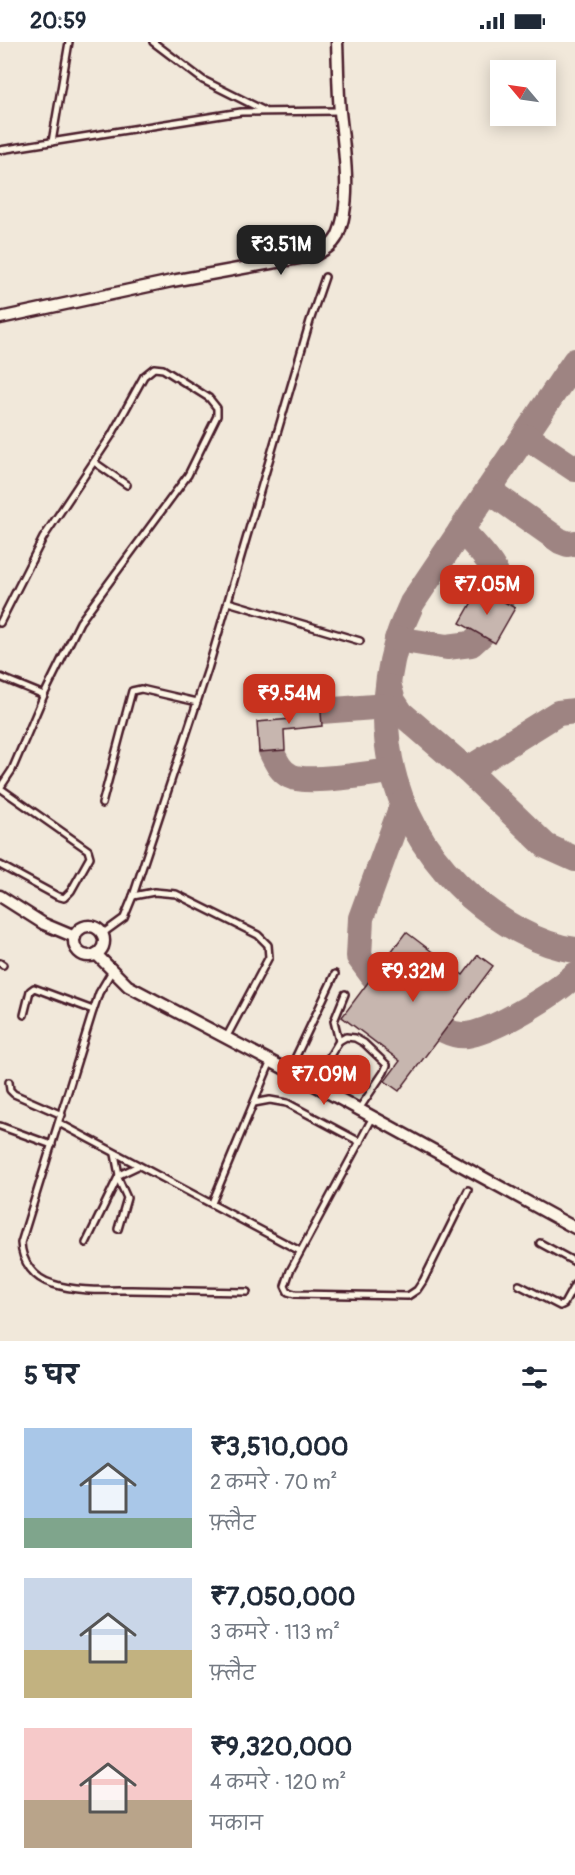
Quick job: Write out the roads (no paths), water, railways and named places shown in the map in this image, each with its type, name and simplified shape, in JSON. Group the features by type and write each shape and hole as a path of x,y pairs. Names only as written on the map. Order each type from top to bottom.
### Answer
{"street":[{"path":"0,318 171,281 315,255 327,248 337,236 345,201 345,148 340,111 337,42"},
{"path":"0,896 44,924 75,937"},
{"path":"87,926 98,929 102,934 103,945 96,954 91,956 80,953 76,949 75,937 82,928 87,926"},
{"path":"96,954 128,986 271,1061 575,1228"}],"lane":[{"path":"52,142 69,42"},
{"path":"153,42 203,80 264,111"},
{"path":"0,150 241,112 340,111"},
{"path":"102,934 124,918 134,896 228,602 325,277"},
{"path":"0,623 43,538 111,436 149,370 163,369 210,398 217,408 217,416 188,475 80,621 44,695 12,770 0,788 88,850 90,857 71,891 64,897 57,896 0,865"},
{"path":"94,462 127,485"},
{"path":"228,602 360,641"},
{"path":"0,677 44,695"},
{"path":"102,804 132,692 141,689 197,702"},
{"path":"134,896 154,892 176,894 258,935 267,945 269,957 226,1038"},
{"path":"112,971 99,993 93,1010 21,1243 23,1258 40,1278 51,1284 62,1286 95,1290 247,1292"},
{"path":"289,1071 335,974"},
{"path":"24,1015 30,991 34,988 93,1010"},
{"path":"339,1041 334,1021 345,994"},
{"path":"313,1084 339,1041 346,1037 355,1038 364,1043 387,1065 359,1109"},
{"path":"212,1203 271,1061"},
{"path":"9,1082 10,1090 14,1094 62,1115"},
{"path":"255,1103 270,1100 287,1102 360,1142"},
{"path":"373,1117 300,1251 286,1281 285,1286 288,1292 408,1296 417,1290 423,1281 468,1190"},
{"path":"59,1123 300,1251"},
{"path":"0,1126 52,1145"},
{"path":"114,1153 119,1177 127,1198 118,1229"},
{"path":"86,1243 119,1177 138,1166"},
{"path":"540,1243 575,1262"},
{"path":"519,1285 562,1306 575,1284"}]}
